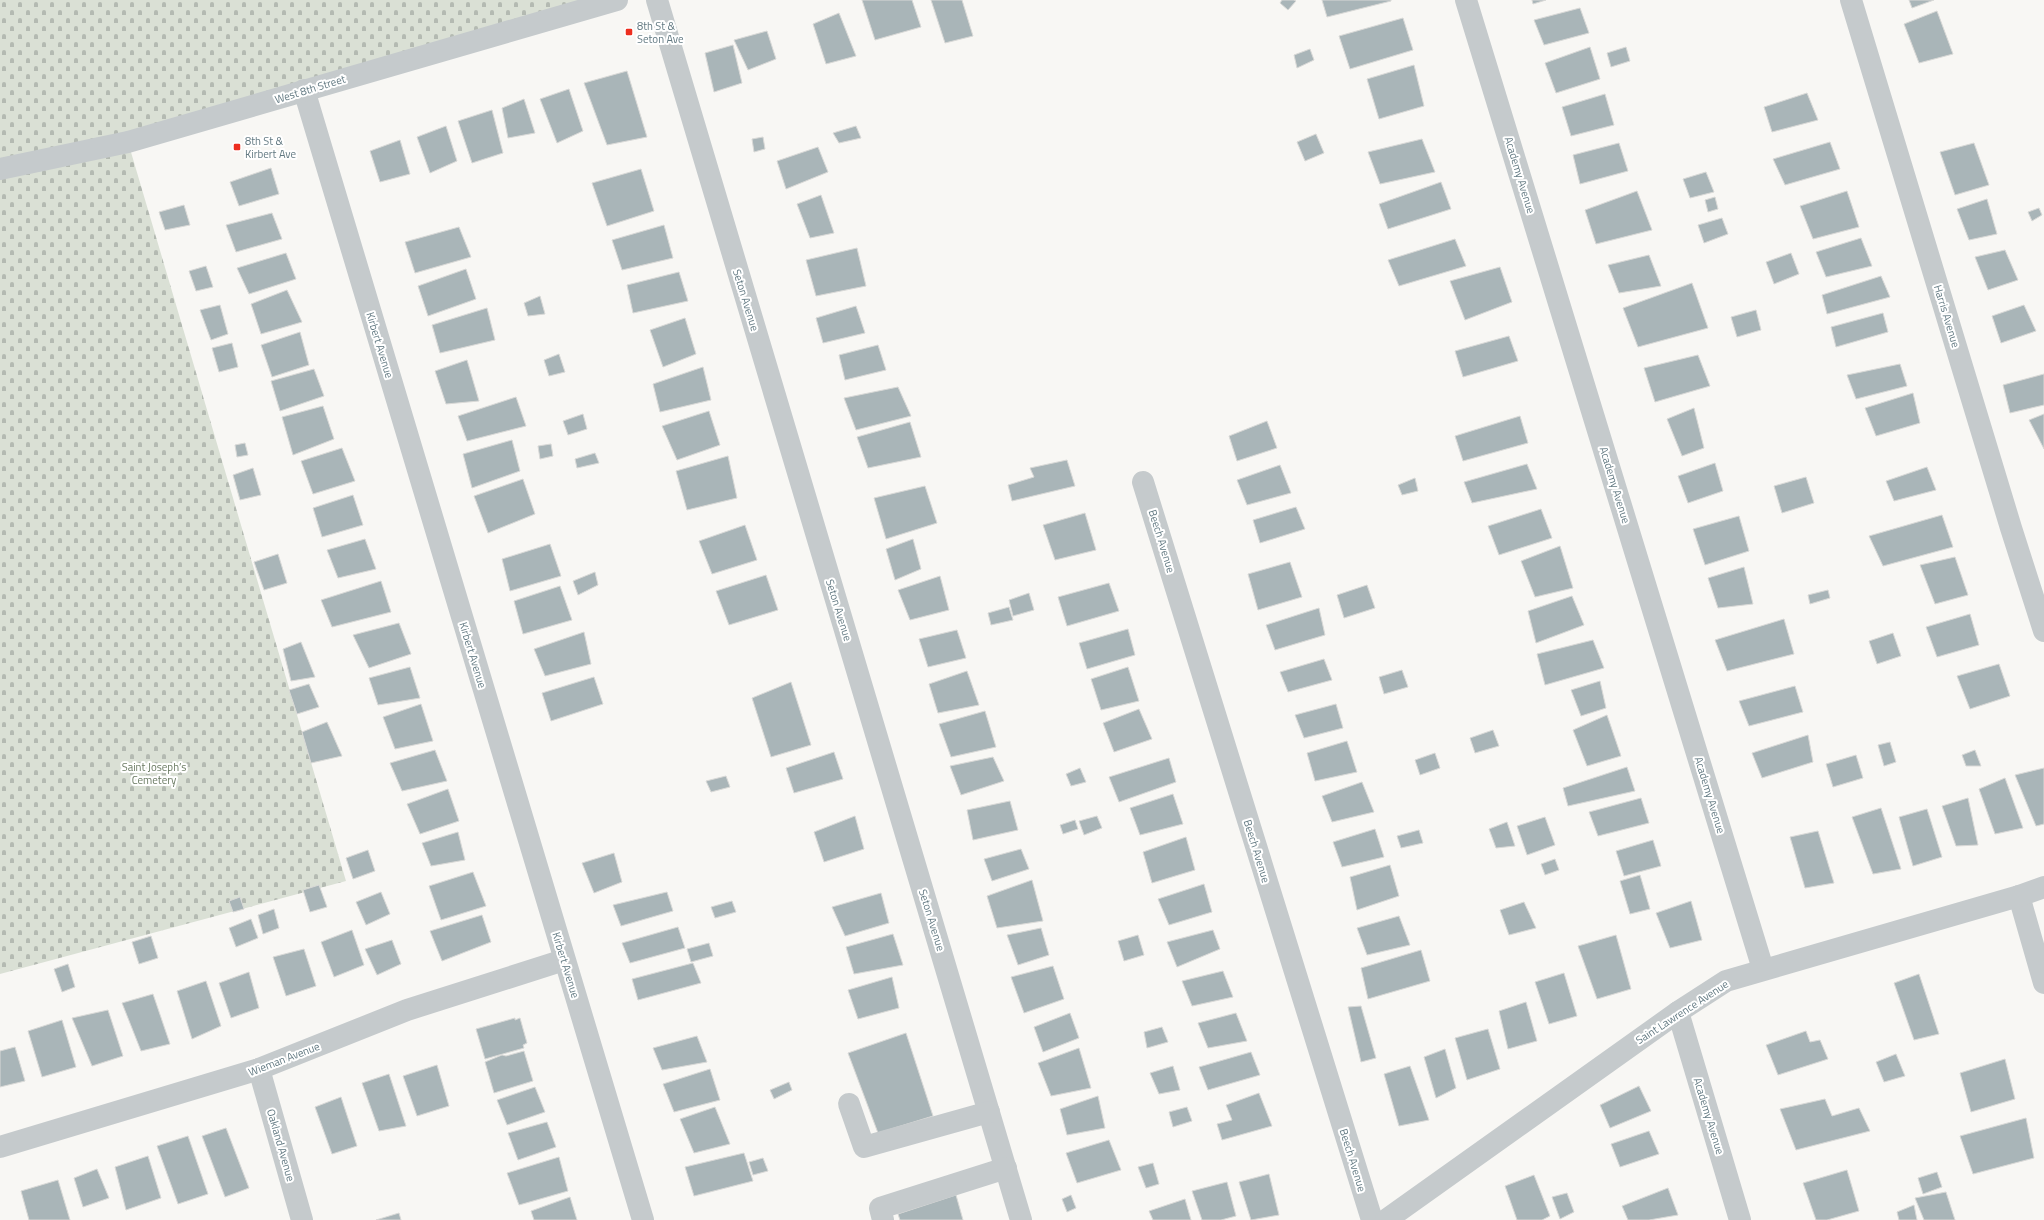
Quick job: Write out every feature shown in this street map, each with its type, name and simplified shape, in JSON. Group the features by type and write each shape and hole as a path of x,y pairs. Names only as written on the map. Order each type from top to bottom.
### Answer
{"street":[{"name":"West 8th Street","path":"0,169 128,142 618,0"},
{"name":"Seton Avenue","path":"657,0 1021,1220"},
{"name":"Academy Avenue","path":"1466,0 1763,970"},
{"name":"Harris Avenue","path":"1851,0 2011,528 2044,631"},
{"name":"Kirbert Avenue","path":"304,90 643,1220"},
{"name":"Beech Avenue","path":"1143,482 1372,1220"},
{"name":"Saint Lawrence Avenue","path":"1386,1220 1678,1012 1726,981 2019,896 2044,887"},
{"path":"2019,896 2044,983"},
{"name":"Wieman Avenue","path":"0,1147 259,1069 415,1008 564,960"},
{"name":"Academy Avenue","path":"1678,1012 1740,1220"},
{"name":"Oakland Avenue","path":"259,1069 302,1220"},
{"path":"849,1104 864,1147 989,1112"},
{"path":"883,1220 880,1208 1006,1168"}],"green space":[{"name":"Saint Joseph’s Cemetery","path":"0,0 617,0 128,142 346,881 0,974"}],"building":[{"path":"862,0 912,0 921,27 875,40"},
{"path":"931,0 962,0 973,36 945,43"},
{"path":"1282,0 1296,1 1288,10 1280,3"},
{"path":"1322,0 1391,0 1391,1 1327,17"},
{"path":"1532,0 1546,0 1533,4"},
{"path":"1909,0 1934,0 1912,8"},
{"path":"1580,8 1589,33 1544,45 1534,20"},
{"path":"1937,11 1953,54 1919,63 1904,24"},
{"path":"839,13 856,56 826,64 813,24"},
{"path":"1403,18 1413,50 1350,69 1339,36"},
{"path":"767,31 776,59 748,70 734,40"},
{"path":"733,45 742,83 714,92 705,53"},
{"path":"1590,47 1600,79 1556,93 1545,63"},
{"path":"1626,47 1630,61 1611,67 1607,53"},
{"path":"1310,49 1314,60 1297,68 1294,55"},
{"path":"1414,65 1424,106 1379,119 1367,79"},
{"path":"627,71 647,137 607,145 584,83"},
{"path":"569,89 583,131 557,143 540,99"},
{"path":"1807,93 1818,120 1772,132 1764,107"},
{"path":"1605,94 1614,125 1571,136 1562,107"},
{"path":"524,99 535,133 508,138 502,108"},
{"path":"492,110 503,153 472,163 458,121"},
{"path":"446,126 457,161 430,173 417,137"},
{"path":"856,126 861,138 839,143 833,133"},
{"path":"1316,134 1324,153 1305,161 1297,142"},
{"path":"763,137 765,149 754,152 752,139"},
{"path":"1422,139 1435,172 1380,184 1368,152"},
{"path":"400,140 410,174 380,182 370,151"},
{"path":"1830,142 1840,169 1785,185 1773,159"},
{"path":"1619,143 1628,171 1580,184 1573,155"},
{"path":"1974,143 1989,185 1955,195 1940,152"},
{"path":"818,147 828,172 786,189 777,161"},
{"path":"271,168 279,194 239,206 230,182"},
{"path":"641,169 654,211 607,226 592,183"},
{"path":"1706,172 1714,192 1690,198 1683,179"},
{"path":"1441,182 1451,209 1388,229 1379,204"},
{"path":"1637,191 1652,230 1596,244 1585,210"},
{"path":"1847,191 1859,227 1813,239 1800,206"},
{"path":"821,195 834,233 810,238 797,204"},
{"path":"1715,197 1718,209 1708,212 1705,200"},
{"path":"1987,199 1997,234 1969,240 1957,209"},
{"path":"184,205 190,225 165,230 159,212"},
{"path":"2039,208 2042,215 2032,221 2028,212"},
{"path":"272,213 282,239 236,252 226,225"},
{"path":"1722,218 1728,234 1704,243 1698,225"},
{"path":"664,225 673,258 622,270 612,240"},
{"path":"459,227 471,257 415,273 405,242"},
{"path":"1861,238 1872,266 1826,277 1816,252"},
{"path":"1455,239 1466,266 1399,286 1388,260"},
{"path":"857,248 866,286 816,296 806,260"},
{"path":"2005,250 2018,280 1988,290 1975,257"},
{"path":"286,253 296,279 249,294 237,268"},
{"path":"1791,253 1799,274 1774,284 1766,262"},
{"path":"1649,255 1661,286 1619,293 1608,265"},
{"path":"206,266 213,287 196,291 189,271"},
{"path":"1500,267 1512,302 1465,320 1450,281"},
{"path":"466,269 476,299 428,316 418,286"},
{"path":"679,272 688,301 633,313 627,285"},
{"path":"1881,276 1890,297 1827,314 1822,295"},
{"path":"1692,283 1708,328 1638,347 1623,308"},
{"path":"287,290 302,322 261,334 251,304"},
{"path":"540,296 545,314 528,316 524,303"},
{"path":"220,305 228,334 211,340 200,310"},
{"path":"2024,305 2036,331 2001,343 1992,316"},
{"path":"856,306 865,333 823,343 816,318"},
{"path":"487,308 495,340 440,353 432,325"},
{"path":"1756,310 1761,330 1737,337 1731,317"},
{"path":"1883,313 1888,332 1836,347 1831,327"},
{"path":"685,318 696,354 663,367 650,330"},
{"path":"300,332 309,365 272,377 261,345"},
{"path":"1509,336 1518,361 1463,377 1455,351"},
{"path":"232,343 238,367 219,372 212,348"},
{"path":"878,345 886,370 845,380 839,355"},
{"path":"559,354 565,372 549,376 544,360"},
{"path":"1698,355 1710,386 1655,402 1644,368"},
{"path":"467,360 479,401 446,404 435,371"},
{"path":"1900,364 1907,386 1856,399 1847,375"},
{"path":"703,367 711,400 660,412 653,384"},
{"path":"314,369 324,396 280,411 271,381"},
{"path":"2044,374 2044,405 2010,413 2003,385"},
{"path":"898,387 911,416 856,430 844,398"},
{"path":"1913,393 1920,423 1876,436 1865,408"},
{"path":"516,397 526,426 467,441 458,416"},
{"path":"323,406 334,439 293,455 282,417"},
{"path":"1694,408 1704,448 1682,456 1667,419"},
{"path":"709,411 720,445 677,460 662,426"},
{"path":"583,414 587,429 568,435 563,421"},
{"path":"2044,414 2044,449 2029,420"},
{"path":"1520,416 1528,443 1463,461 1455,436"},
{"path":"1267,421 1277,448 1237,461 1229,436"},
{"path":"910,422 921,457 868,468 857,437"},
{"path":"512,440 520,471 472,488 463,454"},
{"path":"245,443 248,455 237,457 235,445"},
{"path":"551,444 553,456 540,459 538,446"},
{"path":"342,448 355,481 313,494 301,461"},
{"path":"595,453 599,463 577,468 575,459"},
{"path":"728,456 737,498 687,510 676,471"},
{"path":"1067,460 1075,486 1012,501 1008,485 1034,477 1030,468"},
{"path":"1715,463 1723,491 1688,503 1678,476"},
{"path":"1527,464 1537,489 1472,503 1464,482"},
{"path":"1280,465 1291,493 1247,505 1237,480"},
{"path":"1927,467 1936,490 1894,501 1886,481"},
{"path":"253,468 261,495 240,500 233,475"},
{"path":"1806,477 1814,503 1782,513 1774,486"},
{"path":"1415,478 1418,491 1402,495 1398,485"},
{"path":"523,479 535,514 488,533 474,496"},
{"path":"925,486 937,523 886,539 874,498"},
{"path":"353,495 363,525 322,537 313,508"},
{"path":"1296,507 1305,529 1260,543 1253,520"},
{"path":"1541,509 1552,538 1499,555 1488,526"},
{"path":"1085,513 1096,550 1055,560 1043,525"},
{"path":"1942,515 1953,547 1883,566 1869,536"},
{"path":"1739,516 1749,551 1705,565 1693,529"},
{"path":"745,525 757,560 712,574 699,541"},
{"path":"365,539 376,569 338,578 327,550"},
{"path":"913,539 921,569 895,580 886,549"},
{"path":"550,544 561,576 510,591 502,559"},
{"path":"1560,546 1573,588 1535,597 1521,561"},
{"path":"278,554 287,583 264,590 254,562"},
{"path":"1955,557 1968,595 1935,604 1920,565"},
{"path":"1290,562 1302,597 1258,610 1248,574"},
{"path":"1744,567 1753,604 1718,608 1708,578"},
{"path":"595,572 598,585 578,595 573,581"},
{"path":"766,575 778,610 729,625 716,591"},
{"path":"940,576 949,610 910,620 898,590"},
{"path":"381,581 391,612 332,627 321,600"},
{"path":"1109,583 1119,611 1067,626 1058,597"},
{"path":"1367,585 1375,608 1344,618 1337,595"},
{"path":"560,586 572,620 523,634 514,601"},
{"path":"1828,590 1830,598 1810,604 1808,595"},
{"path":"1029,593 1034,610 1013,616 1009,600"},
{"path":"1572,596 1584,625 1536,643 1528,611"},
{"path":"1009,607 1013,620 991,625 988,613"},
{"path":"1319,608 1325,635 1275,650 1266,625"},
{"path":"1970,614 1979,645 1937,657 1926,627"},
{"path":"1784,619 1794,654 1727,671 1715,640"},
{"path":"399,623 411,654 369,668 353,635"},
{"path":"1128,629 1135,655 1087,669 1079,643"},
{"path":"957,630 966,658 928,667 919,639"},
{"path":"584,632 591,664 545,676 534,649"},
{"path":"1893,633 1901,656 1877,664 1869,641"},
{"path":"1593,640 1604,668 1545,685 1537,654"},
{"path":"301,642 315,677 291,681 283,649"},
{"path":"1324,659 1332,680 1288,692 1280,672"},
{"path":"1999,664 2010,696 1970,709 1957,676"},
{"path":"410,667 420,698 378,705 369,678"},
{"path":"1128,667 1139,701 1101,710 1091,679"},
{"path":"1402,670 1408,687 1384,694 1379,677"},
{"path":"967,671 979,705 938,713 929,684"},
{"path":"594,677 603,704 551,721 542,693"},
{"path":"1600,681 1606,708 1581,716 1571,690"},
{"path":"791,682 811,745 771,757 752,698"},
{"path":"309,684 319,707 297,714 289,690"},
{"path":"1795,686 1803,712 1749,726 1739,701"},
{"path":"421,704 433,741 395,749 383,717"},
{"path":"1336,704 1343,728 1304,738 1295,715"},
{"path":"1139,709 1152,739 1114,752 1103,723"},
{"path":"985,711 996,747 951,757 939,724"},
{"path":"1607,715 1621,756 1587,766 1573,730"},
{"path":"327,722 342,756 311,763 302,732"},
{"path":"1493,730 1499,746 1475,753 1470,738"},
{"path":"1808,735 1813,762 1762,778 1752,753"},
{"path":"1347,741 1357,772 1315,781 1307,753"},
{"path":"1890,742 1896,762 1884,766 1878,745"},
{"path":"435,750 447,781 402,791 390,763"},
{"path":"1975,750 1981,766 1966,766 1962,755"},
{"path":"834,752 843,779 794,793 786,768"},
{"path":"1435,753 1440,768 1420,775 1415,760"},
{"path":"1856,755 1863,778 1833,787 1826,764"},
{"path":"993,757 1004,781 961,795 950,766"},
{"path":"1169,758 1176,782 1119,802 1109,777"},
{"path":"1627,767 1635,791 1568,806 1563,788"},
{"path":"1080,768 1086,782 1071,786 1066,774"},
{"path":"2044,768 2044,824 2036,826 2015,775"},
{"path":"726,776 730,787 711,792 706,781"},
{"path":"2005,778 2023,828 1995,834 1979,789"},
{"path":"1362,782 1374,812 1332,822 1322,796"},
{"path":"448,789 459,821 420,834 407,804"},
{"path":"1173,794 1183,824 1140,835 1130,808"},
{"path":"1641,798 1649,823 1598,836 1589,812"},
{"path":"1968,798 1978,845 1956,846 1942,806"},
{"path":"1010,801 1018,830 973,840 967,810"},
{"path":"1881,808 1901,869 1873,874 1852,817"},
{"path":"1927,809 1942,857 1913,866 1899,817"},
{"path":"855,816 864,849 824,862 814,832"},
{"path":"1097,816 1102,828 1084,835 1079,821"},
{"path":"1545,817 1555,845 1527,855 1517,826"},
{"path":"1075,820 1078,829 1063,834 1060,825"},
{"path":"1507,822 1515,846 1496,848 1489,829"},
{"path":"1375,829 1384,857 1342,867 1333,842"},
{"path":"1419,830 1423,843 1401,848 1397,836"},
{"path":"1818,831 1834,883 1805,888 1790,837"},
{"path":"458,832 465,860 431,866 422,843"},
{"path":"1186,837 1195,870 1152,883 1143,852"},
{"path":"1653,840 1661,866 1624,876 1616,851"},
{"path":"1021,849 1029,869 992,881 984,859"},
{"path":"368,850 375,871 353,879 346,858"},
{"path":"614,853 622,882 594,893 582,863"},
{"path":"1555,859 1559,870 1545,875 1541,864"},
{"path":"1390,865 1399,896 1357,910 1350,877"},
{"path":"473,872 486,906 441,920 429,886"},
{"path":"1640,875 1650,909 1630,914 1620,881"},
{"path":"1032,880 1043,921 997,928 987,896"},
{"path":"1204,884 1212,912 1169,925 1158,899"},
{"path":"319,885 327,907 310,912 303,890"},
{"path":"381,892 390,914 366,925 356,902"},
{"path":"667,892 673,911 621,926 613,905"},
{"path":"881,893 889,923 845,936 832,907"},
{"path":"240,897 244,909 233,912 229,901"},
{"path":"732,901 736,912 715,918 711,907"},
{"path":"1691,901 1702,940 1670,948 1656,913"},
{"path":"1524,902 1536,928 1509,935 1500,910"},
{"path":"274,909 279,928 263,934 258,915"},
{"path":"482,915 491,942 442,961 430,931"},
{"path":"1399,916 1410,945 1367,955 1357,928"},
{"path":"251,919 258,938 236,947 229,928"},
{"path":"678,927 685,948 630,963 622,943"},
{"path":"1041,928 1049,955 1018,965 1007,935"},
{"path":"352,930 364,965 334,977 321,942"},
{"path":"1213,930 1220,949 1177,967 1167,942"},
{"path":"893,934 903,965 854,974 846,947"},
{"path":"1138,935 1144,955 1124,961 1118,941"},
{"path":"1616,935 1631,989 1597,999 1578,946"},
{"path":"151,936 158,958 139,964 132,942"},
{"path":"392,940 401,964 377,975 365,949"},
{"path":"709,943 713,956 691,962 687,949"},
{"path":"304,949 316,986 286,996 273,957"},
{"path":"1421,950 1430,981 1368,999 1361,968"},
{"path":"693,963 701,983 638,1000 632,979"},
{"path":"68,964 75,987 62,992 54,969"},
{"path":"1053,966 1064,999 1024,1013 1011,977"},
{"path":"1223,971 1233,997 1192,1006 1182,981"},
{"path":"249,972 259,1008 231,1018 219,983"},
{"path":"1564,973 1577,1016 1549,1024 1535,982"},
{"path":"1919,974 1939,1034 1914,1040 1894,983"},
{"path":"892,977 899,1008 858,1019 848,990"},
{"path":"206,981 221,1026 192,1039 177,991"},
{"path":"153,994 170,1044 141,1051 122,1003"},
{"path":"1526,1002 1537,1041 1508,1049 1499,1011"},
{"path":"1361,1006 1376,1058 1361,1062 1348,1007"},
{"path":"108,1010 123,1056 92,1066 72,1018"},
{"path":"1070,1013 1079,1038 1043,1052 1034,1027"},
{"path":"1236,1013 1247,1041 1208,1048 1198,1023"},
{"path":"515,1018 515,1020 520,1018 527,1043 523,1045 524,1048 485,1059 476,1029"},
{"path":"62,1020 76,1067 42,1077 28,1031"},
{"path":"1162,1027 1168,1042 1147,1048 1144,1032"},
{"path":"1488,1029 1500,1069 1467,1080 1455,1038"},
{"path":"1806,1031 1810,1042 1820,1040 1828,1059 1778,1075 1766,1045"},
{"path":"906,1033 933,1116 878,1133 848,1053"},
{"path":"697,1036 707,1062 662,1070 653,1048"},
{"path":"15,1047 25,1081 0,1087 0,1051"},
{"path":"1079,1048 1091,1088 1051,1096 1038,1063"},
{"path":"1445,1049 1456,1088 1436,1098 1424,1057"},
{"path":"524,1051 533,1081 494,1093 485,1062 502,1055 506,1056"},
{"path":"1251,1052 1260,1075 1208,1090 1199,1067"},
{"path":"1896,1054 1905,1076 1884,1082 1876,1062"},
{"path":"2005,1059 2015,1099 1971,1112 1960,1073"},
{"path":"437,1065 449,1106 417,1116 403,1076"},
{"path":"1173,1066 1180,1090 1159,1094 1150,1073"},
{"path":"1410,1066 1429,1120 1399,1126 1384,1074"},
{"path":"710,1069 720,1100 674,1112 663,1084"},
{"path":"389,1074 406,1126 379,1131 362,1083"},
{"path":"789,1082 792,1090 774,1099 770,1090"},
{"path":"1639,1086 1651,1111 1610,1128 1600,1105"},
{"path":"535,1087 545,1112 507,1125 497,1100"},
{"path":"1259,1093 1272,1126 1222,1140 1217,1124 1232,1120 1226,1105"},
{"path":"1098,1096 1105,1128 1067,1135 1060,1109"},
{"path":"341,1097 357,1146 332,1154 315,1107"},
{"path":"1825,1099 1832,1116 1859,1108 1870,1131 1796,1150 1780,1109"},
{"path":"715,1107 730,1144 694,1153 680,1119"},
{"path":"1187,1107 1192,1121 1173,1127 1169,1112"},
{"path":"2026,1118 2034,1158 1973,1174 1960,1136"},
{"path":"547,1122 556,1147 518,1160 508,1133"},
{"path":"226,1128 249,1188 225,1197 202,1136"},
{"path":"1649,1131 1659,1154 1620,1167 1611,1144"},
{"path":"188,1136 208,1194 178,1204 157,1146"},
{"path":"1109,1140 1121,1170 1077,1183 1066,1153"},
{"path":"744,1153 753,1181 694,1196 685,1167"},
{"path":"148,1156 161,1198 126,1210 115,1167"},
{"path":"559,1157 568,1191 519,1205 507,1173"},
{"path":"763,1158 768,1171 753,1175 749,1162"},
{"path":"1153,1163 1159,1184 1146,1188 1138,1167"},
{"path":"97,1169 109,1198 83,1207 74,1178"},
{"path":"1847,1170 1859,1211 1827,1220 1816,1220 1803,1183"},
{"path":"1937,1172 1942,1187 1923,1194 1918,1178"},
{"path":"1269,1174 1279,1215 1251,1220 1239,1182"},
{"path":"1534,1175 1550,1216 1542,1220 1517,1220 1505,1186"},
{"path":"58,1180 70,1220 29,1220 21,1191"},
{"path":"1227,1182 1236,1216 1221,1220 1202,1220 1192,1191"},
{"path":"1668,1188 1678,1215 1649,1220 1628,1220 1622,1206"},
{"path":"1946,1192 1955,1220 1924,1220 1915,1198"},
{"path":"1567,1193 1574,1212 1560,1219 1552,1197"},
{"path":"956,1195 963,1220 900,1220 898,1214"},
{"path":"1071,1195 1076,1208 1067,1212 1062,1199"},
{"path":"570,1197 577,1220 534,1220 531,1211"},
{"path":"1185,1199 1191,1220 1153,1220 1149,1211"},
{"path":"1914,1205 1917,1220 1899,1220 1897,1212"},
{"path":"399,1213 401,1220 376,1220"}],"place":[{"name":"8th St & Seton Ave","path":"629,32"},
{"name":"8th St & Kirbert Ave","path":"237,147"}]}
